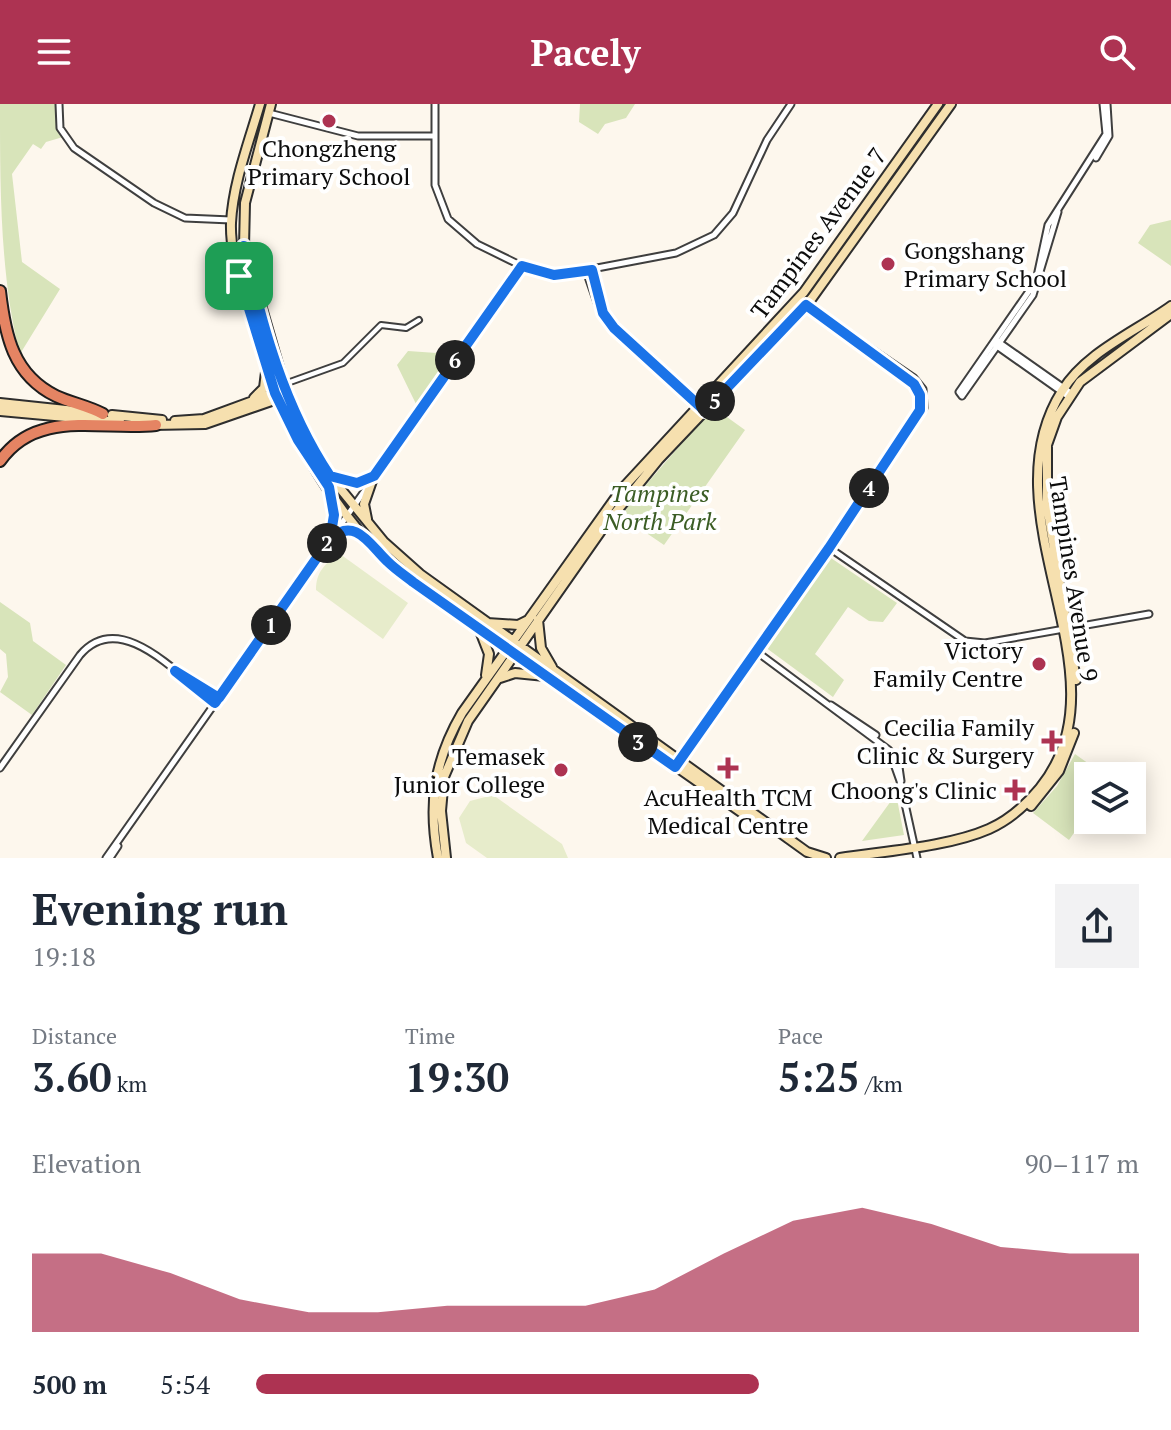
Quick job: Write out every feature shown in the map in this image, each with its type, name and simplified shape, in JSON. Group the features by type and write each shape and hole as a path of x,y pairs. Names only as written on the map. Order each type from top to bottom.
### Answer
{"highway":[{"path":"0,291 10,346 26,374 52,394 103,414"},
{"path":"0,461 17,442 50,426 156,425"}],"main road":[{"path":"260,104 231,220 239,276 267,367 330,476 395,553 487,623 546,676 807,852 826,858"},
{"name":"Tampines Avenue 7","path":"802,302 938,104"},
{"name":"Tampines Avenue 7","path":"438,858 432,799 438,764 451,732 482,686 659,459 702,408 802,302 951,104"},
{"path":"239,276 244,246 245,203 270,108"},
{"path":"244,246 288,420"},
{"name":"Tampines Avenue 9","path":"868,858 966,841 996,831 1025,811 1051,784 1071,748 1078,710 1065,629 1039,506 1037,468 1043,431 1088,362 1171,306"},
{"name":"Tampines Avenue 9","path":"1066,393 1094,368 1171,314"},
{"path":"252,405 264,388 267,367"},
{"path":"0,411 156,425 205,424 283,392"},
{"path":"0,403 177,421 204,419 252,405 275,410 288,420 348,514 388,562 479,630 556,672 808,858"},
{"path":"330,476 357,483 374,477"},
{"path":"368,523 364,504 374,477"},
{"path":"329,487 334,508 332,537"},
{"path":"332,537 343,530 363,533"},
{"path":"487,623 518,625 534,619 541,648 556,672"},
{"path":"479,630 489,661 482,686"},
{"name":"Tampines Avenue 7","path":"446,858 441,811 447,765 458,737 513,649"},
{"path":"496,680 515,673 546,676"},
{"name":"Tampines Avenue 9","path":"840,858 915,851"}],"street":[{"path":"59,104 59,123 68,141 116,178 175,215 198,220 231,220"},
{"path":"435,104 435,185 448,219 467,238 522,266 554,275 676,253 714,235 733,213 767,140 791,104"},
{"path":"996,343 960,395 1029,292 1041,270 1058,213 1107,141 1110,121 1105,104"},
{"path":"270,108 370,138 434,136"},
{"path":"108,858 522,266"},
{"path":"589,270 603,313 619,333 702,408"},
{"path":"677,764 924,408 924,394 918,383 802,302"},
{"path":"283,392 343,363 381,325 406,328 419,320"},
{"path":"996,343 1066,393"},
{"path":"828,548 965,641 985,643 1149,614"},
{"path":"0,768 80,655 96,641 109,637 129,639 217,700"},
{"path":"757,652 891,747 900,766 900,781 915,851"}],"green space":[{"path":"0,104 58,104 57,120 63,137 46,142 41,149 33,144 12,174 22,262 60,289 20,354 5,263"},
{"path":"580,104 635,104 626,118 605,124 598,134 579,122"},
{"path":"1171,220 1171,266 1138,243 1150,225"},
{"path":"408,351 451,354 416,404 397,365"},
{"name":"Tampines North Park","path":"713,407 745,430 664,545 620,515"},
{"path":"340,554 408,603 383,639 316,590 322,569"},
{"path":"828,556 897,603 883,622 869,621 848,607 815,654 844,680 833,697 765,647"},
{"path":"0,602 30,623 33,641 66,665 32,715 0,692 8,677 6,654 0,649"},
{"path":"1075,754 1086,762 1074,762 1074,833 1069,840 1033,813 1057,786"},
{"path":"896,794 904,835 862,841"},
{"path":"493,795 562,844 568,858 487,858 466,843 459,818 470,801"}],"place":[{"name":"Chongzheng Primary School","path":"329,121"},
{"name":"Gongshang Primary School","path":"888,264"},
{"name":"Victory Family Centre","path":"1039,664"},
{"name":"Cecilia Family Clinic & Surgery","path":"1052,741"},
{"name":"AcuHealth TCM Medical Centre","path":"728,768"},
{"name":"Temasek Junior College","path":"561,770"},
{"name":"Choong's Clinic","path":"1015,790"}],"route":[{"path":"239,276 244,246 255,295 295,413 330,476 352,482 374,476 440,378 522,266 554,275 592,270 605,309 603,313 614,328 705,411 806,305 905,375 920,395 919,415 675,767 413,582 388,562 363,533 348,530 330,539 309,570 268,629 219,698 186,675 175,671 215,703 268,629 330,539 334,515 329,487 298,440 275,393 239,276"}]}
